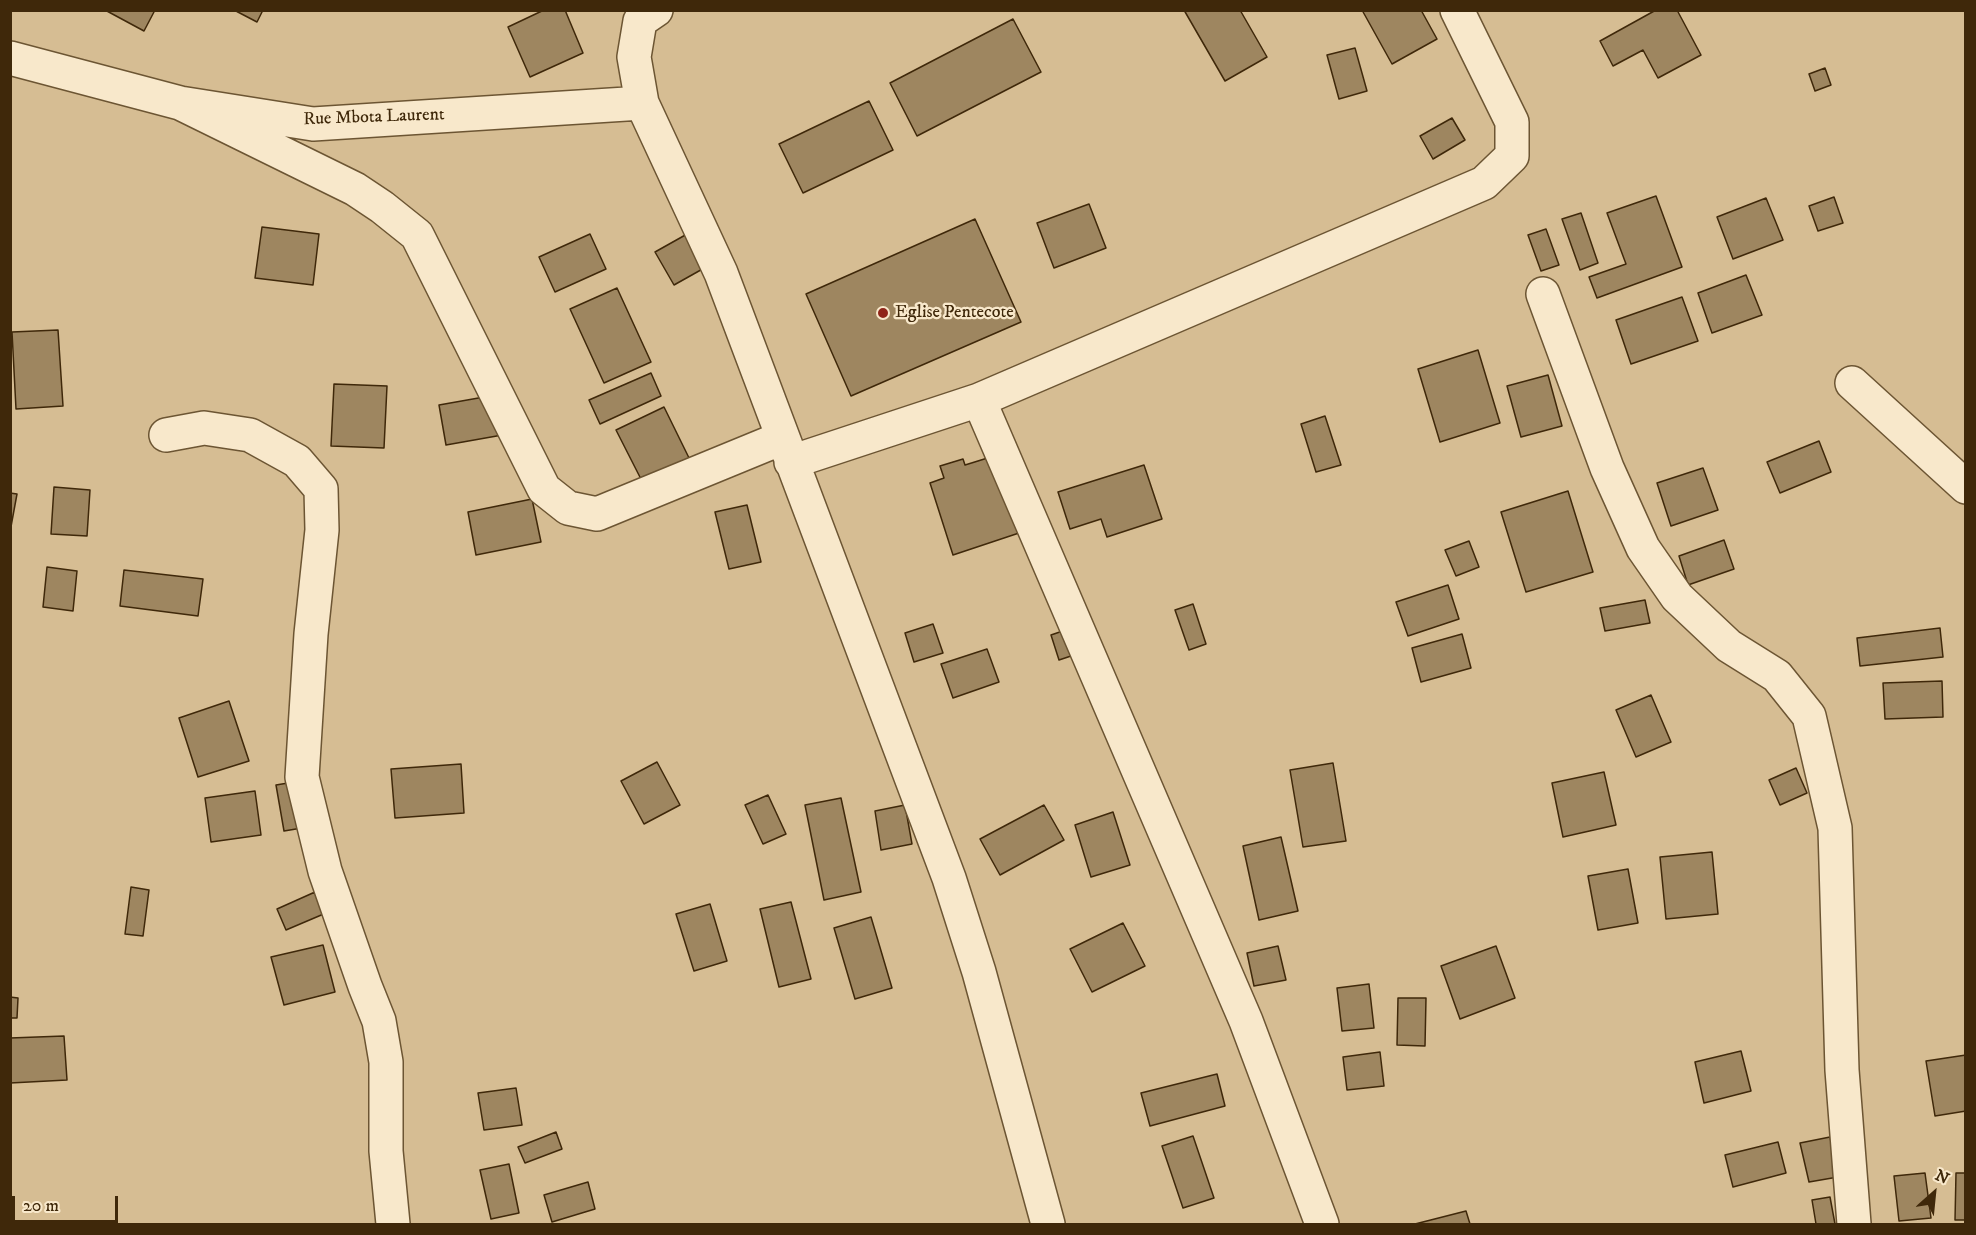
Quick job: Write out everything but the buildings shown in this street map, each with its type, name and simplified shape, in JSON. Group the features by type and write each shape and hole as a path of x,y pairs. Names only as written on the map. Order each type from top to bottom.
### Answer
{"street":[{"path":"656,10 640,21 634,57 642,103 722,273 949,878 979,972 1048,1224"},
{"path":"180,103 355,189 417,235 544,489 568,508 597,514 787,450 979,400 1484,183 1512,156 1512,122 1457,10"},
{"name":"Rue Mbota Laurent","path":"10,58 180,103 313,124 642,103"},
{"path":"1543,294 1607,468 1643,548 1677,597 1729,646 1777,676 1809,716 1834,828 1842,1070 1854,1224"},
{"path":"1852,383 1965,487"},
{"path":"979,400 1246,1022 1322,1224"},
{"path":"166,435 204,428 250,435 297,461 321,489 322,530 311,634 302,777 325,871 379,1021 386,1062 386,1151 393,1224"}],"shaded area":[{"path":"11,11 1965,11 1965,1224 11,1224"}],"place":[{"name":"Eglise Pentecote","path":"883,313"}]}
